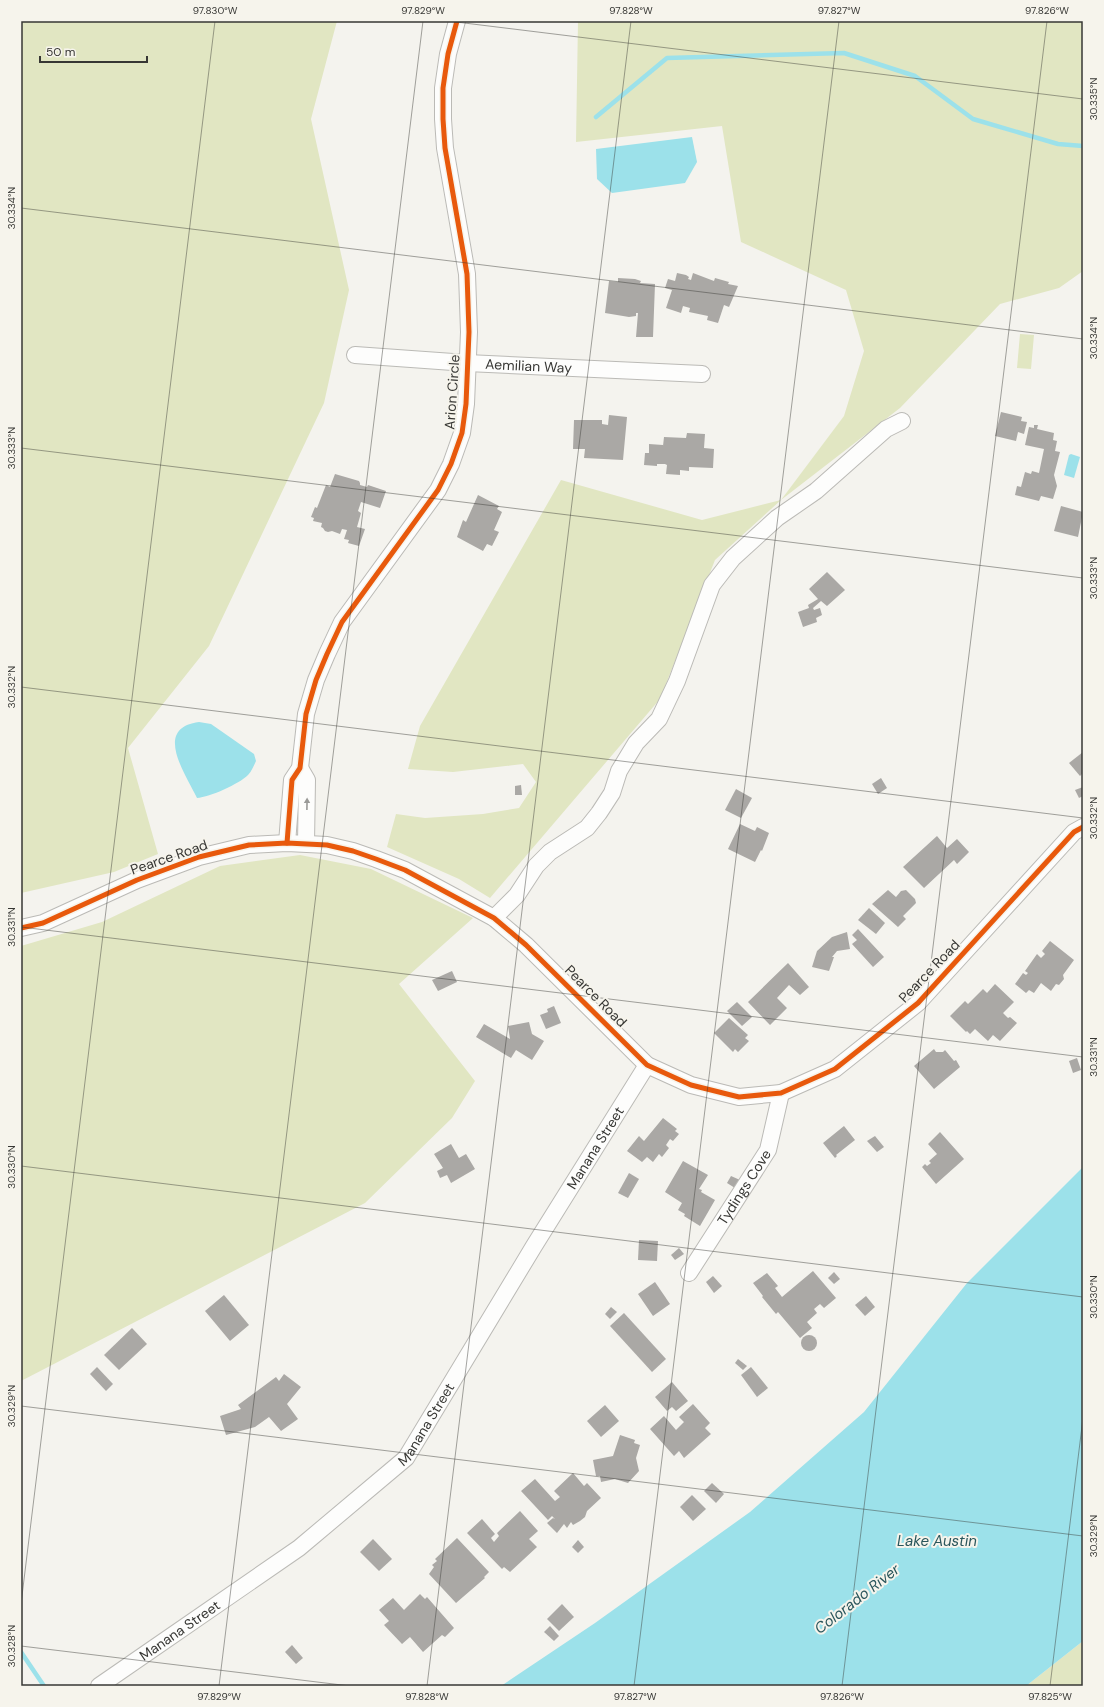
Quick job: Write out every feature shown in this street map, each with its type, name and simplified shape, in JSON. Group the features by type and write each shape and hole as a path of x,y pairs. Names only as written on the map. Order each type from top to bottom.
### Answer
{"street":[{"name":"Arion Circle","path":"287,843 292,780 300,768 301,744 310,701 319,673 342,622 438,490 451,464 462,433 466,404 469,332 467,274 446,148 443,119 444,88 448,54 457,21"},
{"name":"Aemilian Way","path":"355,355 467,363 702,374"},
{"path":"494,918 517,895 536,866 550,852 587,828 612,793 619,770 636,743 659,719 677,681 712,585 733,558 777,518 816,491 886,429 902,421"},
{"name":"Arion Circle","path":"300,768 307,780 306,843"},
{"name":"Pearce Road","path":"21,928 43,923 137,880 199,857 250,845 287,843 327,845 376,859 405,870 494,918 526,945 647,1065 690,1086 739,1097 781,1093 835,1070 918,1002 1074,832 1083,827"},
{"name":"Manana Street","path":"99,1686 299,1548 406,1458 538,1239 647,1065"},
{"name":"Tydings Cove","path":"689,1273 768,1150 781,1093"}],"green space":[{"path":"21,21 337,21 311,119 349,290 324,403 209,646 128,748 158,854 114,872 21,893"},
{"path":"578,21 1083,21 1083,271 1059,288 1000,304 900,408 781,500 844,416 864,351 846,290 741,242 722,126 576,142"},
{"path":"1020,334 1034,335 1031,369 1017,368"},
{"path":"561,480 702,520 781,500 715,560 660,699 490,898 459,879 387,847 396,814 425,818 483,814 519,808 536,782 523,764 453,772 408,769 420,726"},
{"path":"300,855 371,869 473,918 399,984 475,1081 452,1118 365,1203 21,1381 21,946 102,922 220,866"},
{"path":"1083,1641 1083,1686 1026,1686"}],"water":[{"path":"692,137 697,162 685,183 612,193 597,179 596,149"},
{"path":"1071,454 1080,457 1074,478 1064,475 1069,455"},
{"path":"199,722 211,724 254,754 256,761 252,770 244,779 216,793 197,798 180,765 176,753 175,742 178,733 185,726"},
{"name":"Lake Austin","path":"1083,1167 1083,1641 1026,1686 501,1686 595,1623 750,1512 864,1412 967,1283"}],"building":[{"path":"677,273 686,275 689,277 688,279 691,280 693,273 714,281 715,278 729,282 728,284 738,286 729,307 724,305 718,323 707,320 708,316 689,312 690,308 683,306 681,313 666,308 672,290 665,288 668,279 675,281"},
{"path":"618,278 635,279 641,281 640,283 655,284 653,337 636,337 638,313 636,313 636,316 629,317 605,313 609,281 618,282"},
{"path":"1001,412 1022,417 1021,421 1027,422 1024,434 1018,432 1016,441 995,436"},
{"path":"609,415 627,417 623,460 584,458 585,449 573,449 574,420 602,420 602,424 608,425"},
{"path":"1034,425 1038,425 1037,429 1054,433 1053,440 1057,441 1055,451 1060,452 1054,475 1057,486 1053,499 1041,496 1039,501 1015,495 1017,486 1021,487 1025,472 1031,474 1032,471 1039,473 1044,449 1025,445 1029,427 1034,428"},
{"path":"687,433 705,434 704,448 714,449 713,468 689,467 689,471 680,470 680,475 666,474 667,465 665,464 657,464 657,466 644,465 645,453 649,453 649,444 663,446 664,437 686,438"},
{"path":"335,474 359,481 360,485 367,487 368,485 386,491 380,508 361,502 358,511 361,513 357,527 365,529 359,546 348,543 349,540 344,539 347,530 342,529 340,534 332,531 325,531 321,527 322,523 313,521 314,518 311,517 315,507 317,508 326,485 330,487"},
{"path":"478,495 499,506 497,509 502,512 494,530 499,532 492,546 487,544 483,551 457,537 463,520 466,522"},
{"path":"1061,506 1083,512 1078,537 1054,531"},
{"path":"827,572 845,590 827,606 821,601 813,608 814,610 820,608 822,615 816,618 817,622 803,627 798,612 809,608 808,605 818,599 809,589"},
{"path":"1083,752 1083,773 1080,776 1069,763"},
{"path":"881,778 887,788 878,794 872,784"},
{"path":"521,785 522,795 515,795 515,786"},
{"path":"1083,787 1083,796 1079,798 1075,790"},
{"path":"736,789 752,798 741,818 725,810"},
{"path":"740,824 755,831 757,827 769,833 762,851 761,850 755,862 728,849"},
{"path":"937,836 947,848 957,839 969,852 957,864 954,860 924,888 903,867"},
{"path":"888,890 896,897 901,891 906,890 915,899 916,903 903,916 906,919 898,927 872,904"},
{"path":"869,908 885,923 876,934 858,920"},
{"path":"858,929 884,957 873,967 852,944 857,940 852,935"},
{"path":"847,932 850,949 837,951 832,957 834,957 829,971 812,967 817,951 832,937"},
{"path":"1050,941 1074,960 1063,975 1064,979 1059,985 1056,984 1051,991 1041,983 1034,993 1029,990 1026,993 1015,984 1023,973 1026,975 1028,973 1025,971 1037,954 1041,958 1045,954 1042,951"},
{"path":"788,963 809,987 800,995 789,985 777,998 787,1008 770,1025 748,1002"},
{"path":"452,971 457,982 438,991 432,980"},
{"path":"995,984 1014,1002 1003,1013 1017,1023 1000,1041 993,1035 988,1041 975,1029 970,1034 967,1031 966,1032 950,1016 965,1001 968,1004 983,989 987,993"},
{"path":"737,1002 752,1017 742,1026 727,1011"},
{"path":"554,1006 561,1023 546,1029 540,1015 548,1012 547,1009"},
{"path":"729,1018 748,1035 745,1038 749,1041 738,1052 735,1049 733,1052 714,1033"},
{"path":"529,1022 532,1034 544,1041 532,1060 516,1050 511,1058 476,1037 484,1024 510,1039 508,1026"},
{"path":"934,1049 936,1052 943,1052 945,1050 954,1061 956,1060 960,1067 934,1089 914,1066"},
{"path":"1077,1058 1081,1070 1073,1073 1069,1061"},
{"path":"663,1118 677,1129 675,1131 679,1134 673,1141 670,1139 666,1145 669,1148 662,1157 659,1154 653,1162 647,1157 642,1162 627,1151 639,1136 644,1141"},
{"path":"844,1126 855,1140 836,1155 837,1156 835,1158 823,1143"},
{"path":"940,1132 964,1159 936,1184 922,1167 925,1164 927,1166 931,1163 929,1161 937,1154 928,1144"},
{"path":"875,1136 884,1147 877,1152 867,1141"},
{"path":"451,1144 459,1158 466,1154 475,1169 451,1183 447,1175 440,1178 437,1171 443,1168 434,1154"},
{"path":"683,1161 708,1175 699,1189 702,1190 701,1192 715,1200 700,1226 684,1216 685,1214 678,1210 682,1203 665,1192"},
{"path":"629,1173 639,1179 628,1198 618,1193"},
{"path":"731,1176 740,1180 735,1188 727,1183"},
{"path":"639,1240 658,1241 657,1261 638,1260"},
{"path":"679,1248 684,1254 675,1260 671,1255"},
{"path":"813,1271 836,1298 824,1308 820,1304 814,1309 817,1313 807,1322 812,1328 800,1338 778,1312 776,1314 753,1283 767,1273 778,1286 775,1288 782,1297"},
{"path":"834,1272 840,1279 834,1284 828,1278"},
{"path":"713,1276 722,1286 714,1293 706,1282"},
{"path":"655,1282 670,1304 653,1316 638,1294"},
{"path":"224,1295 249,1325 230,1341 205,1311"},
{"path":"866,1296 875,1307 865,1316 855,1305"},
{"path":"611,1307 617,1312 610,1319 605,1314"},
{"path":"624,1313 666,1359 652,1372 610,1326"},
{"path":"132,1328 147,1344 119,1370 104,1355"},
{"path":"806,1335 812,1335 817,1340 815,1349 812,1351 806,1351 801,1346 801,1340"},
{"path":"738,1359 747,1366 743,1370 735,1363"},
{"path":"97,1367 113,1384 106,1391 90,1374"},
{"path":"751,1367 768,1388 757,1397 741,1375"},
{"path":"284,1374 301,1387 287,1404 298,1419 281,1431 269,1417 255,1427 226,1435 220,1416 241,1409 238,1405 276,1377 279,1381"},
{"path":"672,1382 688,1401 676,1411 672,1407 667,1411 655,1397"},
{"path":"693,1404 710,1423 705,1428 711,1434 684,1458 679,1451 674,1456 650,1429 664,1416 676,1430 684,1422 679,1417"},
{"path":"605,1405 619,1421 601,1437 587,1421"},
{"path":"620,1435 635,1440 634,1443 640,1445 636,1458 639,1471 628,1483 615,1479 601,1482 600,1476 596,1476 593,1460 613,1456"},
{"path":"573,1473 584,1486 587,1483 601,1498 587,1511 585,1517 580,1521 573,1525 571,1522 567,1528 564,1524 557,1533 547,1523 553,1518 555,1519 552,1516 548,1520 521,1491 535,1479 555,1501 560,1497 554,1491"},
{"path":"712,1483 724,1494 716,1503 704,1491"},
{"path":"692,1495 706,1509 693,1521 680,1507"},
{"path":"520,1511 538,1531 529,1539 537,1547 510,1572 504,1567 502,1569 467,1533 482,1519 495,1534 491,1538 494,1542 499,1536 497,1533"},
{"path":"457,1538 489,1572 484,1577 485,1578 456,1603 429,1574 434,1567 432,1565 437,1561 435,1559"},
{"path":"373,1539 392,1559 379,1571 360,1552"},
{"path":"578,1540 584,1547 578,1553 572,1547"},
{"path":"420,1594 425,1599 427,1597 454,1628 445,1637 442,1635 423,1652 410,1637 402,1644 384,1625 389,1621 379,1610 393,1598 404,1610"},
{"path":"562,1604 574,1617 559,1631 547,1619"},
{"path":"550,1626 559,1636 554,1641 544,1632"},
{"path":"292,1645 303,1658 296,1664 285,1652"}],"waterway":[{"path":"596,117 667,58 844,53 915,76 973,119 1058,144 1083,146"},
{"path":"21,1652 44,1686"}],"cycle path":[{"path":"287,843 292,780 300,768 306,714 316,680 327,654 342,622 438,490 451,464 462,433 466,404 469,332 467,274 445,148 443,119 443,88 448,54 457,21"},
{"path":"21,928 43,923 137,880 199,857 249,845 287,843 327,845 353,851 405,870 494,918 526,945 647,1065 691,1085 739,1097 781,1093 835,1069 918,1003 1074,832 1083,827"}],"water label":[{"name":"Colorado River","path":"857,1599"}]}
